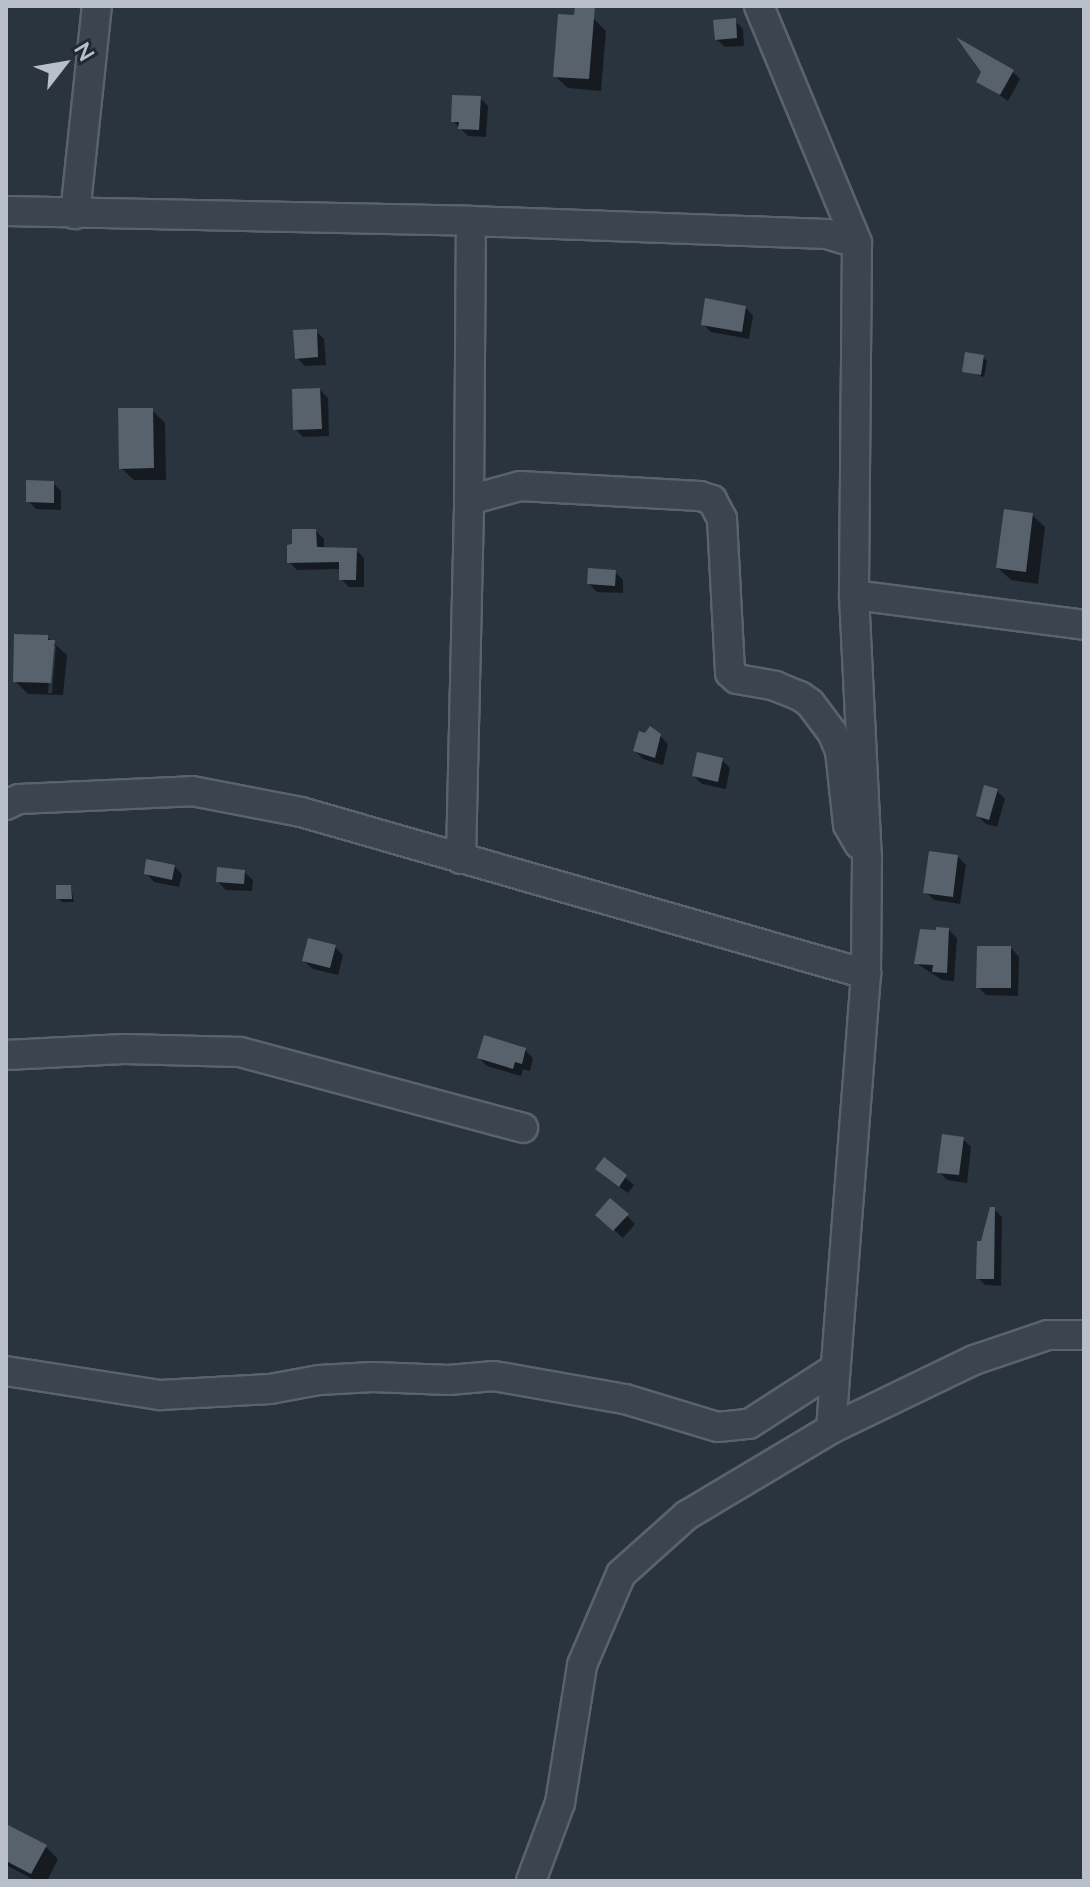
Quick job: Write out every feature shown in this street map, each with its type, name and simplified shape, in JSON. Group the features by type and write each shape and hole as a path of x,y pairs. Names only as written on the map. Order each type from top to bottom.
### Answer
{"street":[{"path":"75,214 97,6"},
{"path":"759,6 857,243 854,595 867,857 866,974 831,1429"},
{"path":"6,211 471,221 827,234 857,243"},
{"path":"461,859 471,221"},
{"path":"469,500 520,486 700,496 712,500 722,519 730,673 737,679 775,686 800,696 810,703 832,732 840,751 848,825 867,857"},
{"path":"854,595 1084,625"},
{"path":"6,805 19,799 192,791 301,812 866,974"},
{"path":"6,1055 124,1049 240,1052 523,1128"},
{"path":"531,1881 560,1803 582,1665 621,1574 687,1515 831,1429 974,1360 1048,1335 1084,1335"},
{"path":"6,1371 174,1395 270,1389 319,1380 373,1377 449,1380 494,1376 625,1399 718,1427 749,1424 836,1368"}],"building":[{"path":"575,6 595,6 589,79 553,77 558,14 574,15"},
{"path":"736,18 737,38 715,40 713,20"},
{"path":"956,37 1014,70 1000,95 976,82 981,72"},
{"path":"452,95 481,96 479,130 458,129 459,122 451,122"},
{"path":"705,298 746,306 742,332 701,325"},
{"path":"317,329 318,357 295,359 293,330"},
{"path":"965,352 984,355 981,375 962,372"},
{"path":"320,388 322,429 293,430 292,389"},
{"path":"118,408 153,408 154,468 119,469"},
{"path":"26,480 54,481 54,503 26,502"},
{"path":"1004,509 1033,513 1026,572 996,568"},
{"path":"292,529 316,529 317,547 357,548 356,580 339,580 339,562 287,563 287,545 292,544"},
{"path":"588,568 616,570 615,586 587,584"},
{"path":"14,634 48,635 48,640 55,640 51,683 13,682"},
{"path":"650,726 661,734 655,758 633,751 639,731 645,733"},
{"path":"697,752 723,758 718,782 692,776"},
{"path":"984,785 998,789 989,820 976,816"},
{"path":"929,851 958,855 953,897 923,893"},
{"path":"146,859 175,865 172,880 144,874"},
{"path":"217,867 245,870 244,884 216,882"},
{"path":"56,885 71,885 72,899 56,899"},
{"path":"936,927 949,928 947,973 932,972 933,965 914,964 920,929 936,930"},
{"path":"308,938 336,945 330,968 302,961"},
{"path":"977,946 1011,946 1011,988 976,988"},
{"path":"484,1035 526,1048 522,1064 515,1062 513,1069 477,1058"},
{"path":"942,1134 964,1137 959,1175 937,1173"},
{"path":"604,1157 627,1175 619,1187 595,1169"},
{"path":"610,1198 629,1214 613,1231 595,1215"},
{"path":"990,1207 995,1207 994,1279 976,1279 977,1241 981,1241"},
{"path":"6,1824 47,1845 31,1874 6,1861"}]}
